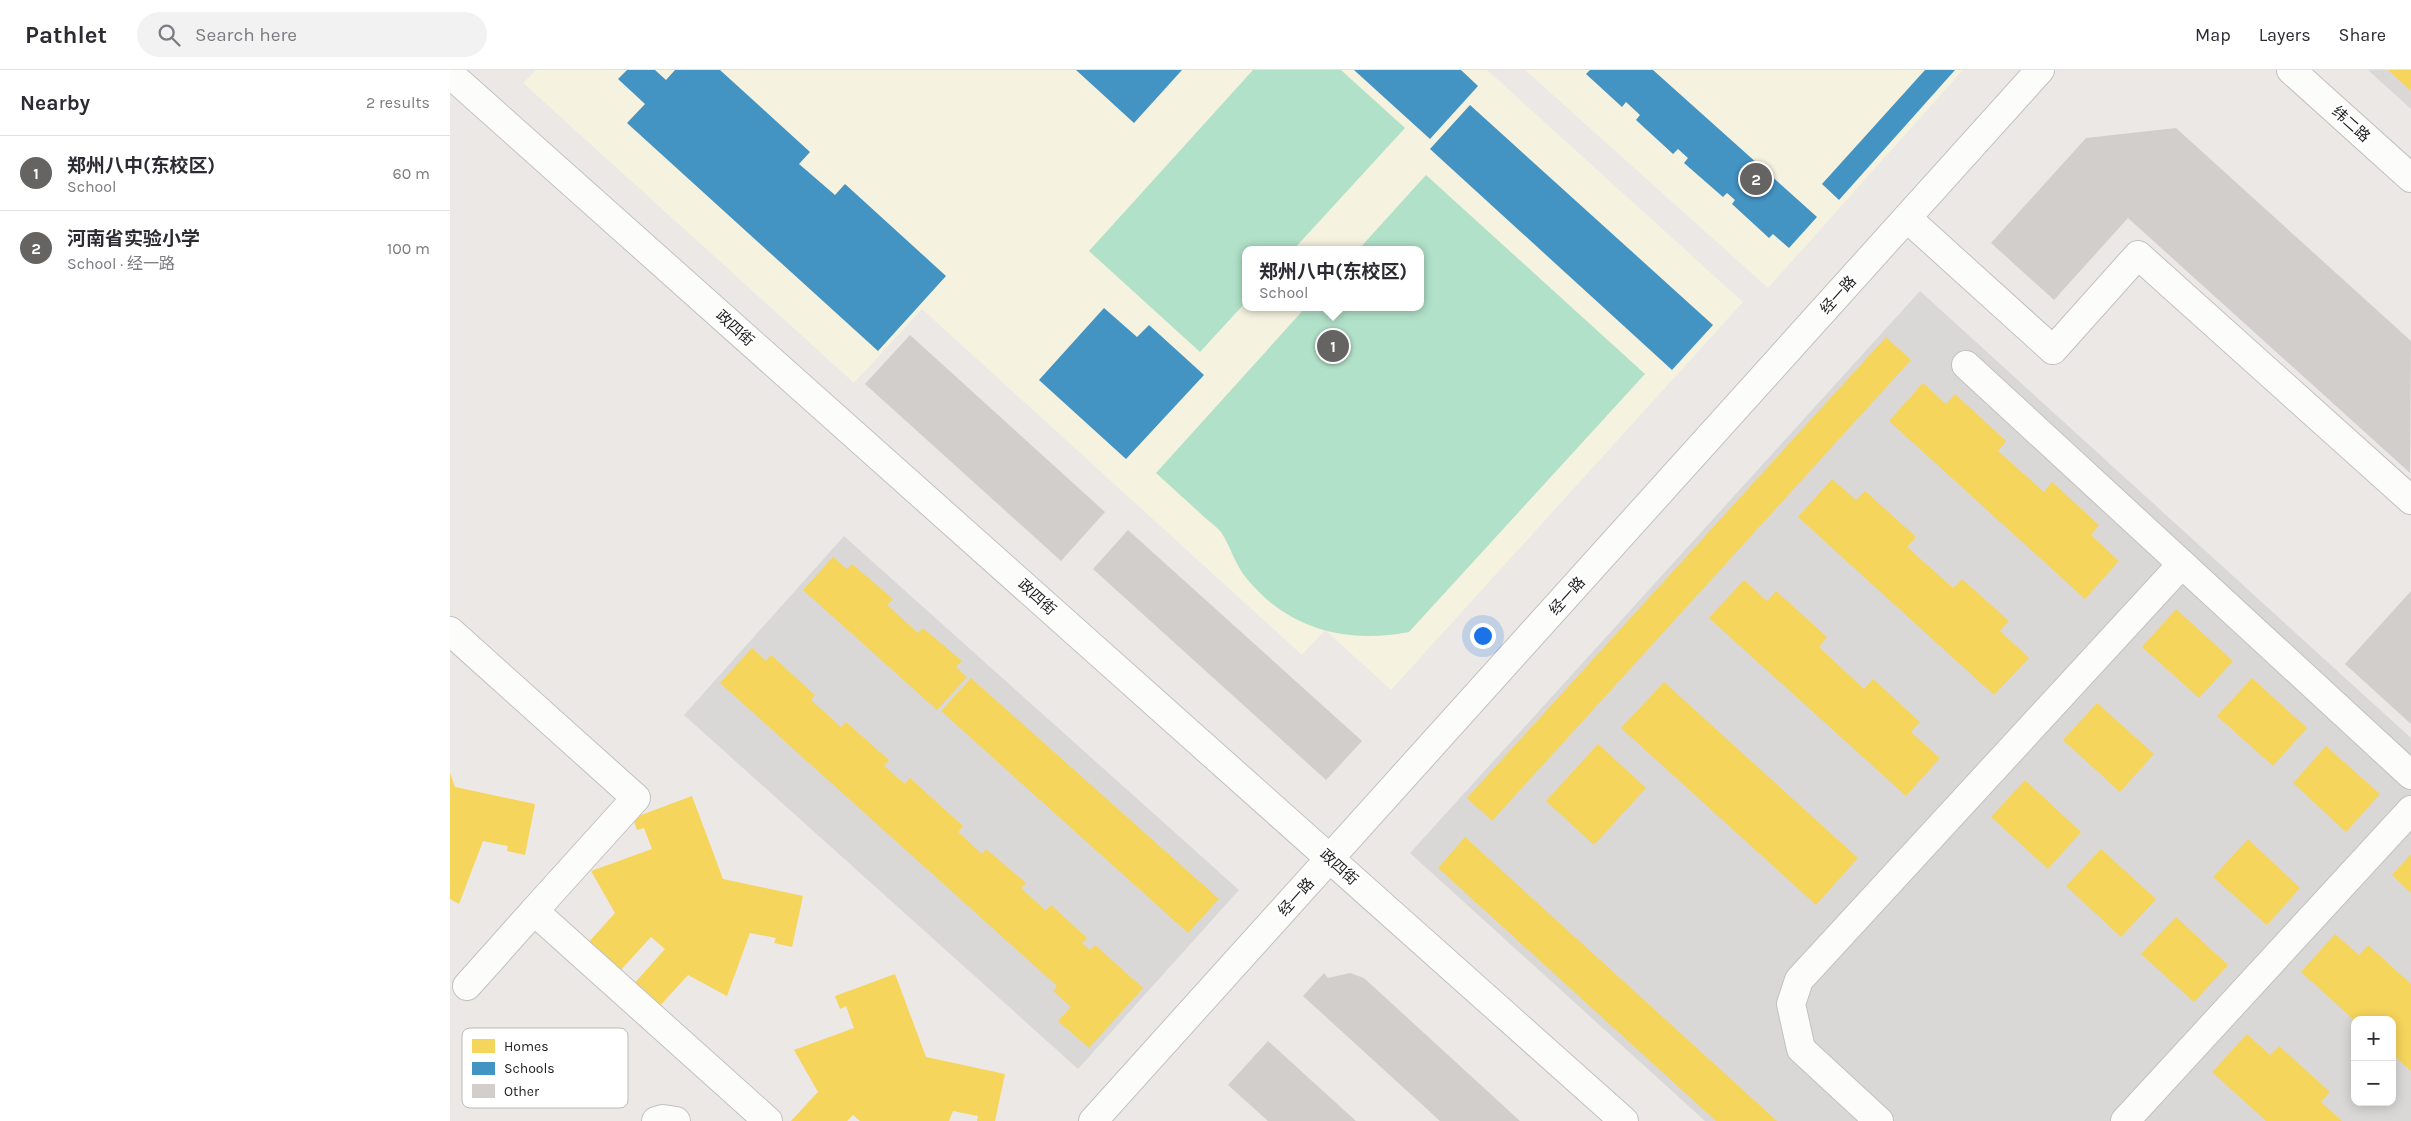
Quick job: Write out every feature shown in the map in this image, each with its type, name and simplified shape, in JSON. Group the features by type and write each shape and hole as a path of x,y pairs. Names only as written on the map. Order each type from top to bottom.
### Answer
{"street":[{"name":"经一路","path":"1093,1121 2040,70"},
{"name":"纬二路","path":"2292,70 2411,178"},
{"name":"政四街","path":"454,76 1624,1121"},
{"path":"1907,218 2053,350 2138,255 2411,500"},
{"path":"1966,365 2411,775"},
{"path":"1879,1121 1801,1049 1791,1004 1799,980 2182,564"},
{"path":"450,631 636,798 467,986"},
{"path":"2125,1121 2411,810"},
{"path":"534,911 768,1121"},
{"path":"656,1121 663,1119 676,1121"}],"shaded area":[{"path":"536,70 1487,70 1743,302 1391,690 1325,630 1302,655 922,309 854,383 523,83"},
{"path":"1525,70 1963,70 1768,288"},
{"path":"2368,70 2411,70 2411,109"},
{"path":"1920,291 2411,738 2411,1121 1705,1121 1410,853"},
{"path":"844,536 1239,890 1078,1069 684,715"}],"green space":[{"path":"1253,70 1341,70 1405,128 1297,246 1242,246 1242,306 1200,352 1089,251"},
{"path":"1426,175 1645,374 1409,632 1363,636 1321,629 1300,621 1281,610 1263,596 1243,574 1221,532 1156,473 1302,311 1424,311 1424,246 1362,246"}],"building: Homes":[{"path":"2388,70 2411,70 2411,91"},
{"path":"1886,337 1911,360 1492,821 1467,798"},
{"path":"1923,383 1946,404 1955,394 2006,441 1998,451 2044,492 2052,482 2099,525 2091,535 2119,561 2085,599 1889,421"},
{"path":"1832,479 1856,500 1865,491 1916,537 1907,547 1953,588 1962,579 2009,621 2000,631 2029,658 1994,695 1798,517"},
{"path":"833,557 847,569 852,564 893,599 887,605 918,633 923,628 962,661 956,667 967,677 937,710 803,590"},
{"path":"1744,580 1767,601 1776,591 1827,637 1819,647 1864,689 1873,679 1920,722 1911,732 1940,758 1906,796 1709,618"},
{"path":"2176,609 2233,661 2199,698 2142,647"},
{"path":"752,648 766,661 771,655 815,695 811,700 841,727 846,722 889,760 884,766 905,784 910,778 963,826 958,832 982,854 986,849 1026,883 1021,888 1046,911 1051,905 1087,938 1082,943 1090,950 1095,945 1143,988 1089,1048 1058,1021 1071,1007 1053,991 1057,986 720,683"},
{"path":"971,678 1219,899 1188,933 941,711"},
{"path":"2252,678 2307,728 2273,766 2217,716"},
{"path":"1664,682 1858,858 1816,905 1621,728"},
{"path":"2097,703 2154,754 2120,792 2063,740"},
{"path":"1598,744 1646,788 1594,845 1546,801"},
{"path":"2326,746 2380,794 2346,832 2293,783"},
{"path":"450,773 455,787 535,804 525,855 507,851 508,846 483,841 459,904 450,899"},
{"path":"2025,780 2081,832 2048,869 1991,817"},
{"path":"692,796 723,879 803,896 792,947 774,943 776,938 750,933 727,996 688,975 657,1009 632,986 665,949 651,937 618,973 587,944 615,913 591,871 652,849 644,828 637,830 633,818"},
{"path":"1465,837 1777,1121 1716,1121 1438,868"},
{"path":"2248,839 2300,888 2267,925 2213,877"},
{"path":"2101,849 2156,899 2121,937 2066,886"},
{"path":"2411,854 2411,893 2392,875"},
{"path":"2176,917 2228,965 2194,1002 2141,954"},
{"path":"2335,934 2359,955 2368,945 2411,984 2411,1071 2396,1058 2396,1016 2351,1017 2301,972"},
{"path":"895,974 926,1057 1005,1074 995,1121 977,1121 978,1116 953,1111 949,1121 860,1121 853,1115 847,1121 791,1121 818,1092 794,1050 854,1028 846,1006 840,1009 835,996"},
{"path":"2247,1034 2270,1055 2279,1046 2330,1092 2321,1102 2342,1121 2266,1121 2212,1072"}],"building: Schools":[{"path":"627,70 655,70 666,80 675,70 720,70 810,152 799,164 835,195 845,184 946,276 878,351 627,123 645,104 618,79"},
{"path":"1076,70 1182,70 1134,123"},
{"path":"1354,70 1461,70 1478,86 1430,139"},
{"path":"1590,70 1653,70 1817,217 1789,248 1773,234 1769,238 1732,204 1735,200 1727,193 1723,197 1684,163 1688,158 1678,149 1673,154 1636,120 1640,115 1626,102 1622,107 1586,74"},
{"path":"1925,70 1955,70 1839,200 1822,184"},
{"path":"1470,105 1713,325 1672,370 1430,149"},
{"path":"1104,308 1137,337 1149,325 1204,375 1126,459 1039,380"}],"building: Other":[{"path":"2176,128 2411,341 2410,473 2128,218 2054,300 1991,243 2086,138"},
{"path":"910,335 1105,512 1061,561 865,384"},
{"path":"1128,530 1362,741 1326,780 1093,569"},
{"path":"2411,591 2411,724 2345,664"},
{"path":"1324,973 1328,978 1350,973 1364,978 1520,1121 1440,1121 1303,996"},
{"path":"1268,1041 1356,1121 1268,1121 1228,1085"}],"place":[{"name":"河南省实验小学","path":"1756,179"},
{"name":"郑州八中(东校区)","path":"1333,346"}]}
